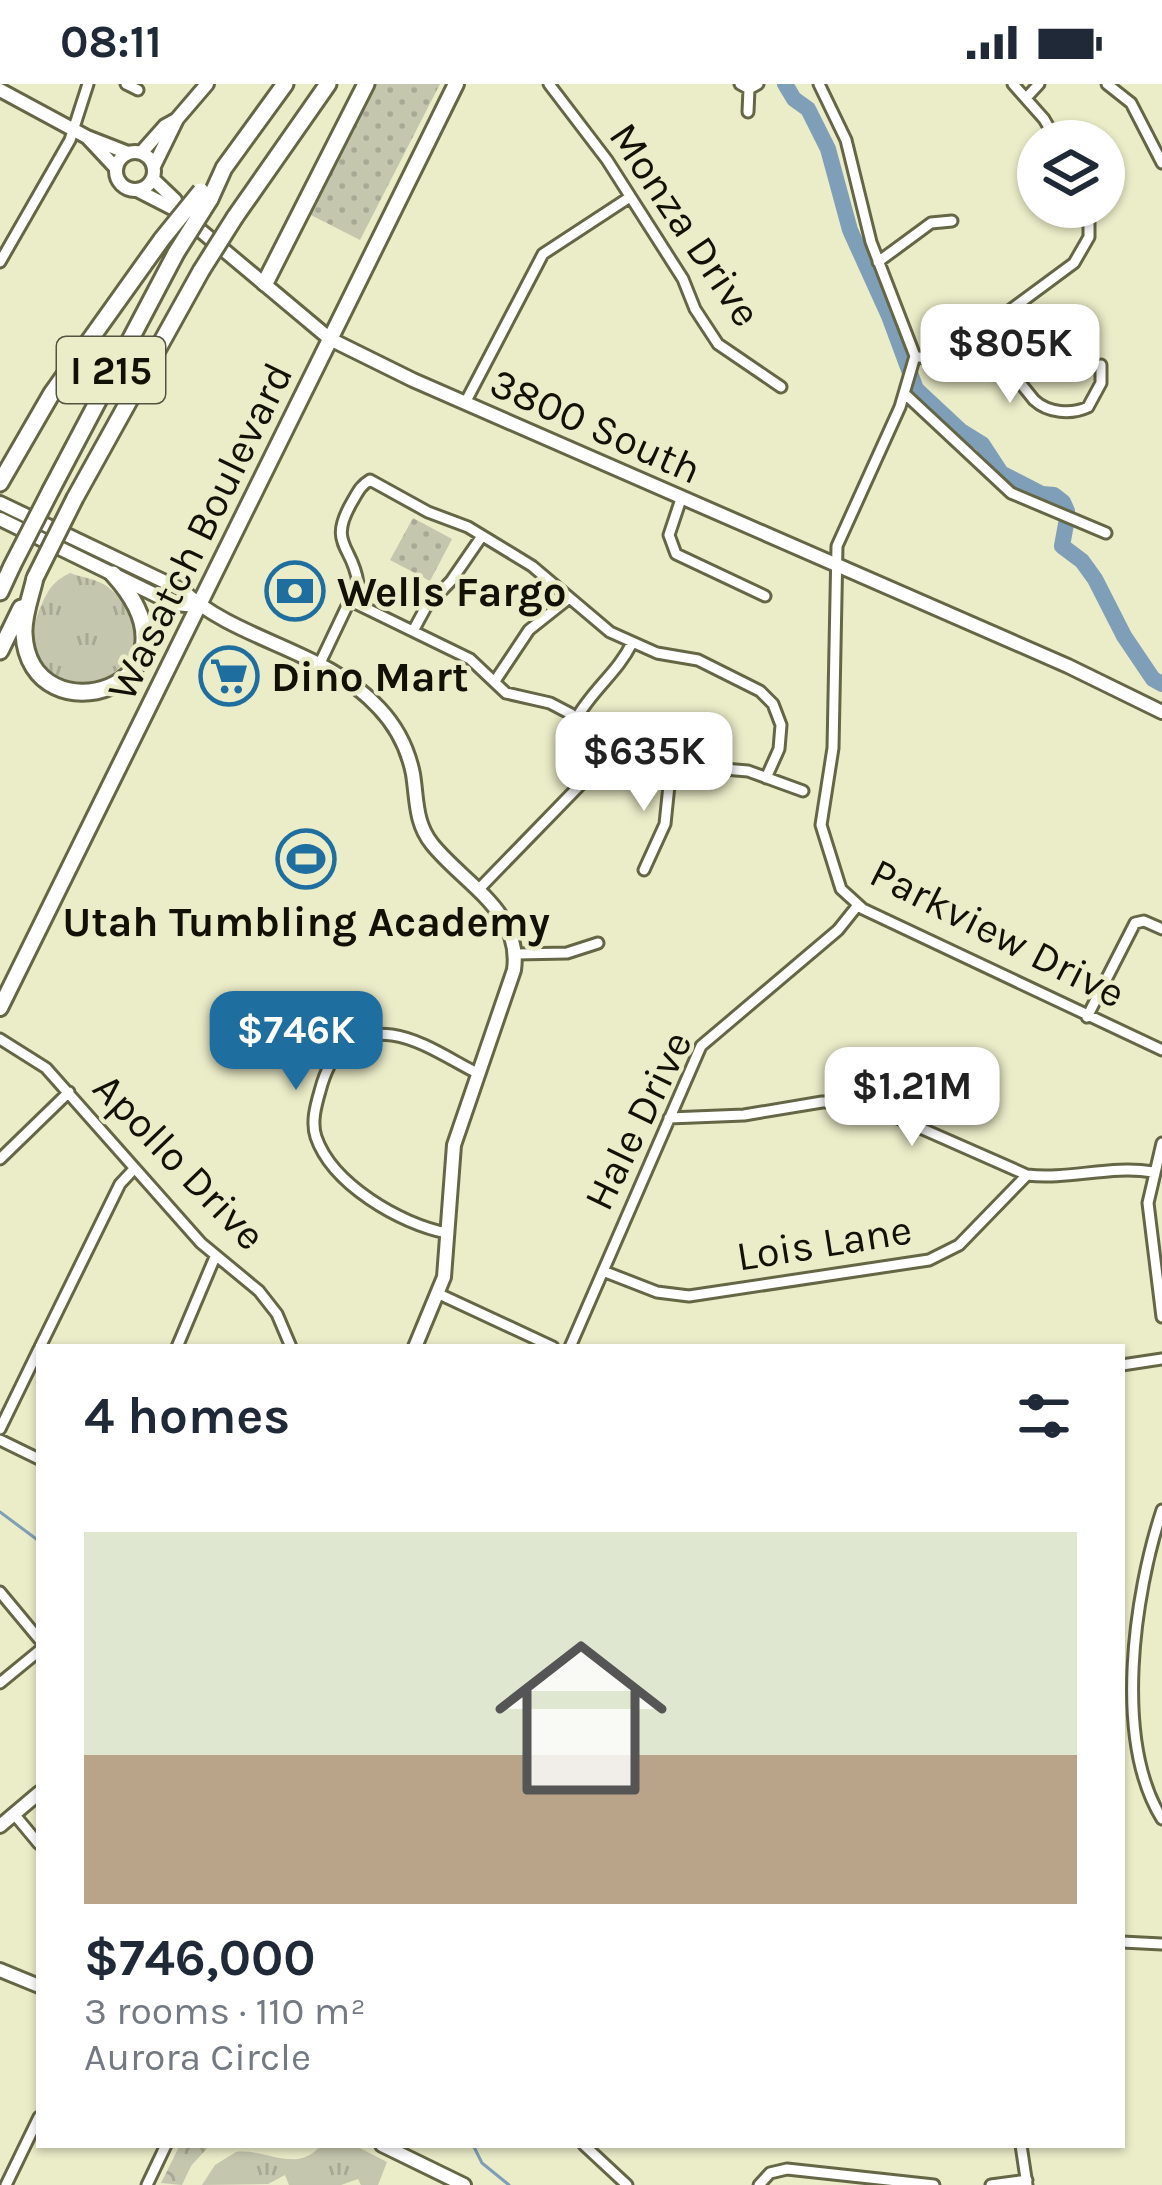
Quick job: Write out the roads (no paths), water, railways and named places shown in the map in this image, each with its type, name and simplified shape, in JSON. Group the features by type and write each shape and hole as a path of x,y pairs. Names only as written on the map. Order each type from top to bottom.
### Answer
{"highway":[{"name":"I 215","path":"0,592 205,195 285,84"},
{"name":"I 215","path":"0,651 75,498 200,271 328,84"},
{"path":"265,283 366,84"},
{"path":"0,483 52,393 162,239 205,195"},
{"path":"35,578 23,629 26,650 52,683 85,694 117,684 131,673 142,654 143,622 134,600 113,574"}],"main road":[{"name":"Wasatch Boulevard","path":"0,1008 456,84"}],"street":[{"path":"0,262 73,128 88,84"},
{"path":"127,84 138,90"},
{"path":"139,190 154,172 177,119 207,84"},
{"name":"Monza Drive","path":"549,84 630,196 718,344 781,387"},
{"path":"819,84 846,140 878,262 914,362 947,357 1074,263 1089,228"},
{"path":"1013,84 1042,120"},
{"path":"1027,98 1040,84"},
{"path":"1107,84 1131,103 1162,163"},
{"path":"748,112 749,86"},
{"path":"2,91 87,137 116,168 122,185 176,209"},
{"path":"116,168 177,119"},
{"path":"87,137 135,153 175,200 176,209"},
{"path":"466,403 543,254 630,196"},
{"name":"3800 South","path":"176,209 331,339 681,499 1069,666 1162,712"},
{"path":"878,262 931,223 952,221"},
{"path":"980,333 1045,408 1070,412 1088,407 1101,382 1101,365"},
{"name":"Parkview Drive","path":"914,362 837,546 833,748 821,826 838,882 857,905 1162,1050"},
{"path":"906,390 1010,494 1106,533"},
{"path":"320,663 353,602 358,579 341,543 344,516 365,482 380,484 532,566 605,629 663,655 702,662 755,687 769,699 781,734 766,778"},
{"path":"681,499 669,535 676,554 765,596"},
{"path":"0,503 182,590 199,606 320,663 358,689 388,718 411,764 424,833 503,917 516,954 454,1145 444,1277 417,1344"},
{"path":"0,519 174,604 199,606"},
{"path":"413,631 482,536"},
{"path":"495,681 530,631 568,599"},
{"path":"353,602 470,659 506,693 546,701 576,718 585,729 651,763 739,769 803,791"},
{"path":"576,718 632,643"},
{"path":"644,870 665,824 671,766"},
{"path":"478,890 581,784"},
{"name":"Hale Drive","path":"571,1344 706,1040 838,930 857,905"},
{"path":"1087,1017 1135,923 1144,921 1162,929"},
{"path":"516,954 567,953 598,943"},
{"path":"447,1233 417,1224 346,1182 317,1139 314,1114 330,1058 362,1036 403,1038 477,1073"},
{"name":"Apollo Drive","path":"0,1039 32,1057 69,1092 215,1257 266,1298 289,1344"},
{"path":"0,1159 69,1092"},
{"path":"669,1118 850,1102 884,1112 1027,1175 1153,1172"},
{"path":"1162,1143 1148,1211 1162,1317"},
{"path":"42,1344 120,1184 134,1169"},
{"name":"Lois Lane","path":"603,1271 657,1292 689,1296 929,1260 959,1244 1027,1175"},
{"path":"178,1344 215,1257"},
{"path":"439,1294 547,1344"},
{"path":"0,1429 36,1356"},
{"path":"1125,1365 1162,1360"},
{"path":"0,1440 36,1458"},
{"path":"1162,1510 1143,1578 1133,1711 1140,1770 1162,1819"},
{"path":"0,1592 36,1635"},
{"path":"0,1683 36,1653"},
{"path":"0,1826 36,1796"},
{"path":"14,1814 36,1840"},
{"path":"1125,1942 1162,1944"},
{"path":"0,1970 36,1986"},
{"path":"6,2185 36,2123"},
{"path":"147,2185 165,2148"},
{"path":"388,2148 464,2185"},
{"path":"587,2148 627,2185"},
{"path":"991,2185 1027,2182 1021,2148"},
{"path":"759,2185 770,2173 787,2169 934,2185"}],"waterway":[{"path":"785,84 808,109 828,149 850,230 916,389 982,444 1001,473 1042,494 1054,495 1067,511"},
{"path":"1066,524 1062,546 1082,561 1124,636 1153,679 1162,684"},
{"path":"0,1512 36,1539"},
{"path":"474,2148 482,2163 509,2185"}],"place":[{"name":"Wells Fargo","path":"295,591"},
{"name":"Dino Mart","path":"229,676"},
{"name":"Utah Tumbling Academy","path":"306,859"}]}
